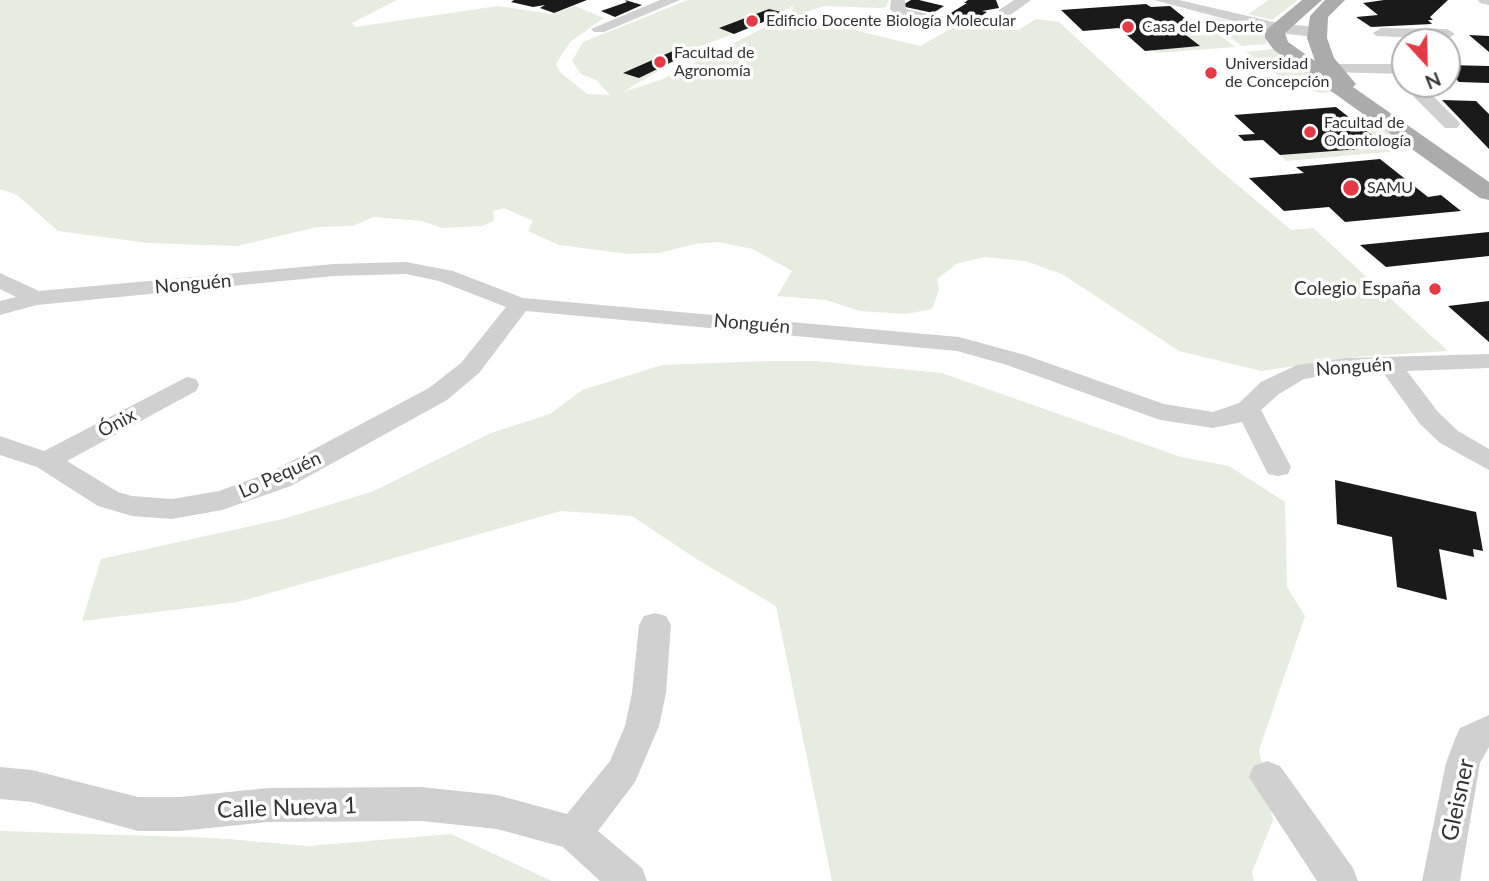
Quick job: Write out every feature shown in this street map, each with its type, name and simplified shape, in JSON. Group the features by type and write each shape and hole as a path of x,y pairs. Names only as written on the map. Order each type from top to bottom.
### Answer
{"main road":[{"path":"1313,0 1278,28 1275,38 1292,56 1367,104 1489,193"},
{"path":"1336,0 1319,16 1311,37 1331,69 1367,104"}],"street":[{"path":"598,29 673,0"},
{"path":"898,0 897,9 901,12 950,23"},
{"path":"1004,13 1024,0"},
{"path":"1161,0 1311,37"},
{"path":"1182,0 1229,16"},
{"path":"1391,33 1381,33 1391,47"},
{"name":"Nonguén","path":"36,298 334,270 388,268 445,276 520,304 959,344 1016,360 1176,416 1226,419 1248,409 1270,388 1297,373 1346,365 1489,361"},
{"path":"0,280 36,298"},
{"path":"0,308 36,298"},
{"name":"Lo Pequén","path":"0,445 47,461 108,499 132,506 190,508 254,490 402,415 448,387 470,368 520,304"},
{"path":"1389,364 1429,418 1449,437 1489,461"},
{"name":"Ónix","path":"47,461 187,386"},
{"path":"1248,409 1278,467"},
{"path":"574,833 623,771 642,726 649,693 655,625"},
{"name":"Gleisner","path":"1441,881 1463,763 1472,739 1489,730"},
{"path":"1267,777 1339,881"},
{"name":"Calle Nueva 1","path":"0,783 32,786 138,814 180,814 268,805 421,804 497,812 574,833 628,881"}],"lane":[{"path":"1331,69 1391,67"},
{"path":"1425,98 1451,124"}],"shaded area":[{"path":"0,0 397,0 352,23 355,27 498,6 552,14 575,6 604,18 570,42 556,64 560,72 587,94 610,95 596,80 581,74 572,61 583,42 688,0 889,0 886,7 880,8 824,6 806,12 805,18 920,46 954,27 1018,30 1036,19 1059,22 1216,167 1291,230 1313,228 1448,351 1354,357 1261,371 1179,351 1062,274 1025,261 985,257 958,263 937,279 939,290 932,309 906,314 860,311 826,300 777,296 792,271 753,249 718,242 694,244 660,253 629,254 559,245 528,231 533,221 504,208 493,211 494,221 482,226 443,228 422,221 373,217 353,226 317,227 237,246 148,243 58,231 17,195 0,189","holes":["793,6 792,13 663,79 623,92 698,47 755,26"]},
{"path":"1269,0 1298,0 1272,20 1248,14"},
{"path":"1212,17 1263,28 1267,44 1242,46 1216,27"},
{"path":"1206,24 1235,47 1156,53 1152,50 1199,46 1175,26"},
{"path":"1273,49 1333,92 1321,93 1291,85 1246,52"},
{"path":"1384,128 1411,150 1286,161 1280,155 1386,147 1366,130"},
{"path":"816,361 942,373 1181,457 1229,466 1285,502 1287,587 1305,616 1259,750 1273,820 1252,872 1254,881 832,881 776,606 698,560 632,516 561,511 238,602 82,621 101,559 283,519 374,491 491,433 550,414 582,390 662,365"},
{"path":"0,831 216,838 309,846 451,834 552,881 0,881"}],"building":[{"path":"587,0 554,13 540,8 545,5 533,7 511,2"},
{"path":"625,0 642,5 615,17 601,11 627,2"},
{"path":"911,0 944,6 933,13 901,6"},
{"path":"968,0 996,0 999,8 982,11 987,12 972,22 946,16"},
{"path":"1384,0 1448,0 1430,17 1433,20 1428,20 1432,24 1371,27 1356,17 1378,15 1363,3"},
{"name":"Casa del Deporte","path":"1146,4 1151,7 1170,6 1191,23 1172,24 1200,46 1145,51 1119,28 1083,31 1061,10"},
{"name":"Edificio Docente Biología Molecular","path":"769,9 785,13 734,34 719,28"},
{"path":"1469,35 1489,36 1489,52"},
{"name":"Facultad de Agronomía","path":"682,47 694,51 639,78 623,73"},
{"path":"1461,65 1489,66 1489,83 1461,82"},
{"path":"1442,100 1476,101 1489,114 1489,149"},
{"name":"Facultad de Odontología","path":"1336,107 1387,147 1280,155 1263,140 1244,141 1238,135 1255,134 1234,115"},
{"path":"1380,159 1428,197 1441,195 1461,211 1345,222 1329,207 1284,211 1249,178 1304,173 1296,167"},
{"path":"1489,232 1489,256 1386,267 1360,245"},
{"path":"1489,301 1489,342 1448,306"},
{"path":"1335,480 1476,512 1483,551 1473,549 1474,557 1439,549 1447,600 1397,587 1392,537 1337,524"}],"place":[{"name":"Edificio Docente Biología Molecular","path":"752,21"},
{"name":"Casa del Deporte","path":"1128,27"},
{"name":"Facultad de Agronomía","path":"660,62"},
{"name":"Universidad de Concepción","path":"1211,73"},
{"name":"Facultad de Odontología","path":"1310,132"},
{"name":"SAMU","path":"1351,188"},
{"name":"Colegio España","path":"1435,289"}]}
